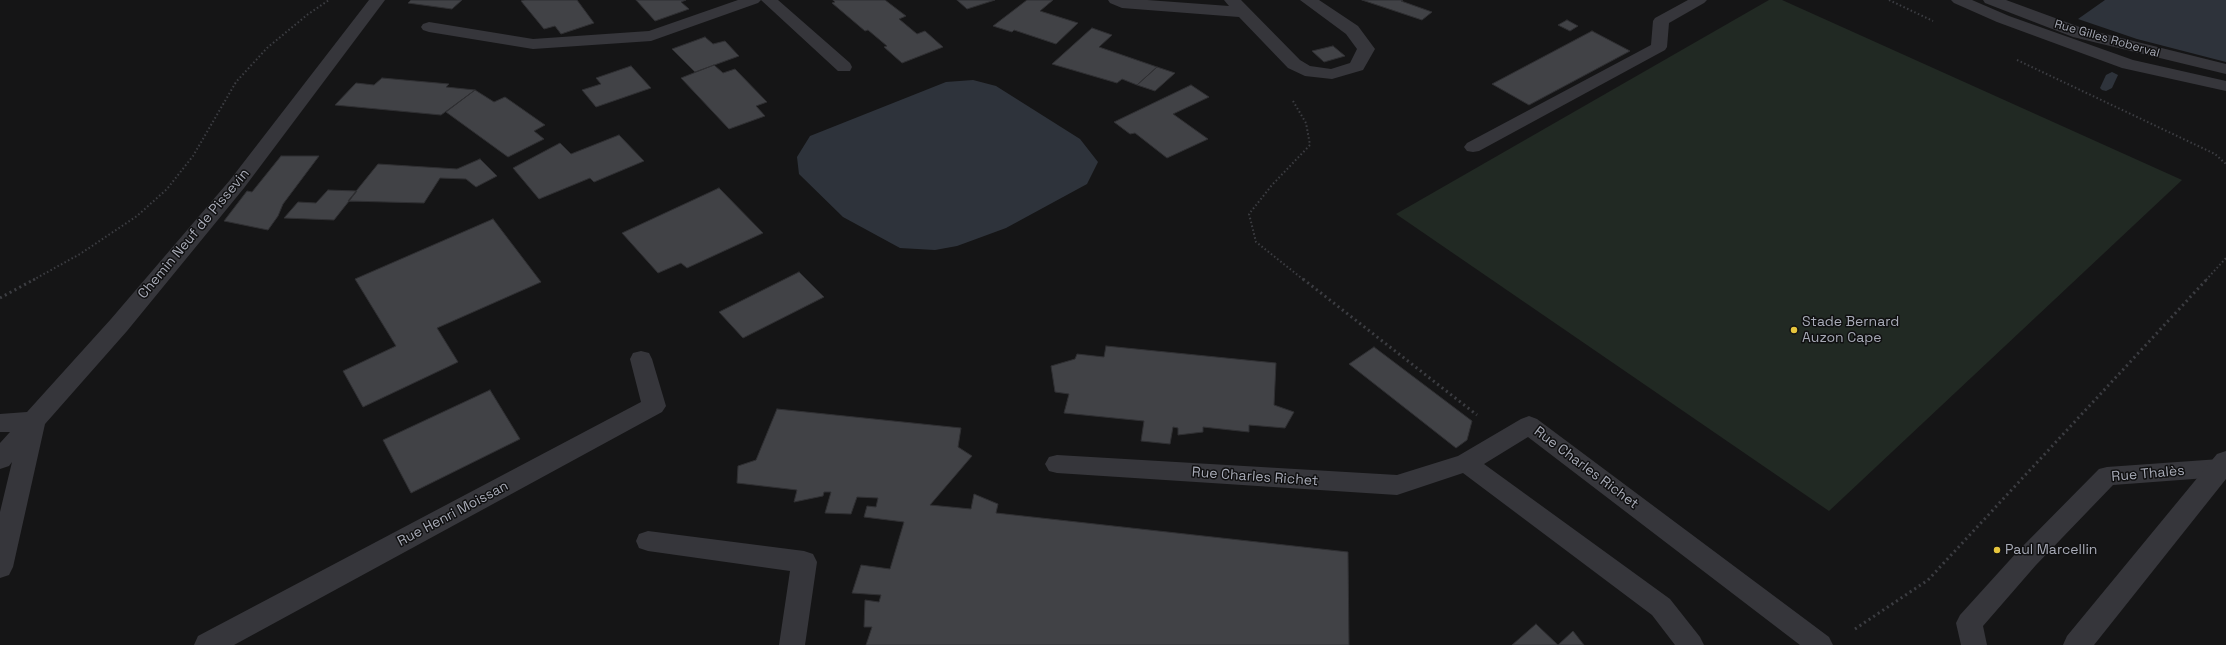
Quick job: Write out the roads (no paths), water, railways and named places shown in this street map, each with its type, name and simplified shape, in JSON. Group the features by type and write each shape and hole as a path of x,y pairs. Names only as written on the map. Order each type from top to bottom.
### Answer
{"street":[{"name":"Chemin Neuf de Pissevin","path":"0,459 119,324 237,184 377,0"},
{"path":"1116,0 1122,3 1237,6 1294,64 1305,71 1332,74 1357,66 1366,49 1352,30 1308,0"},
{"name":"Rue Gilles Roberval","path":"1991,0 2079,33 2226,69"},
{"name":"Rue Henri Moissan","path":"208,645 654,406 641,359"},
{"path":"0,423 34,421 0,567"},
{"name":"Rue Thalès","path":"2077,645 2223,464"}],"lane":[{"path":"429,27 533,44 651,36 753,0"},
{"path":"769,0 844,67"},
{"path":"1473,147 1659,47 1661,21 1699,0"},
{"path":"1959,0 2003,19 2128,64 2226,86"},
{"name":"Rue Charles Richet","path":"1057,464 1397,485 1466,463 1529,425 1820,645"},
{"path":"1466,463 1661,607 1691,645"},
{"name":"Rue Thalès","path":"1974,645 1969,623 2027,558 2107,476 2223,464"},
{"path":"648,541 804,562 792,645"}],"waterway":[{"path":"2106,88 2112,75"}],"place":[{"name":"Stade Bernard Auzon Cape","path":"1794,330"},
{"name":"Paul Marcellin","path":"1997,550"}]}
